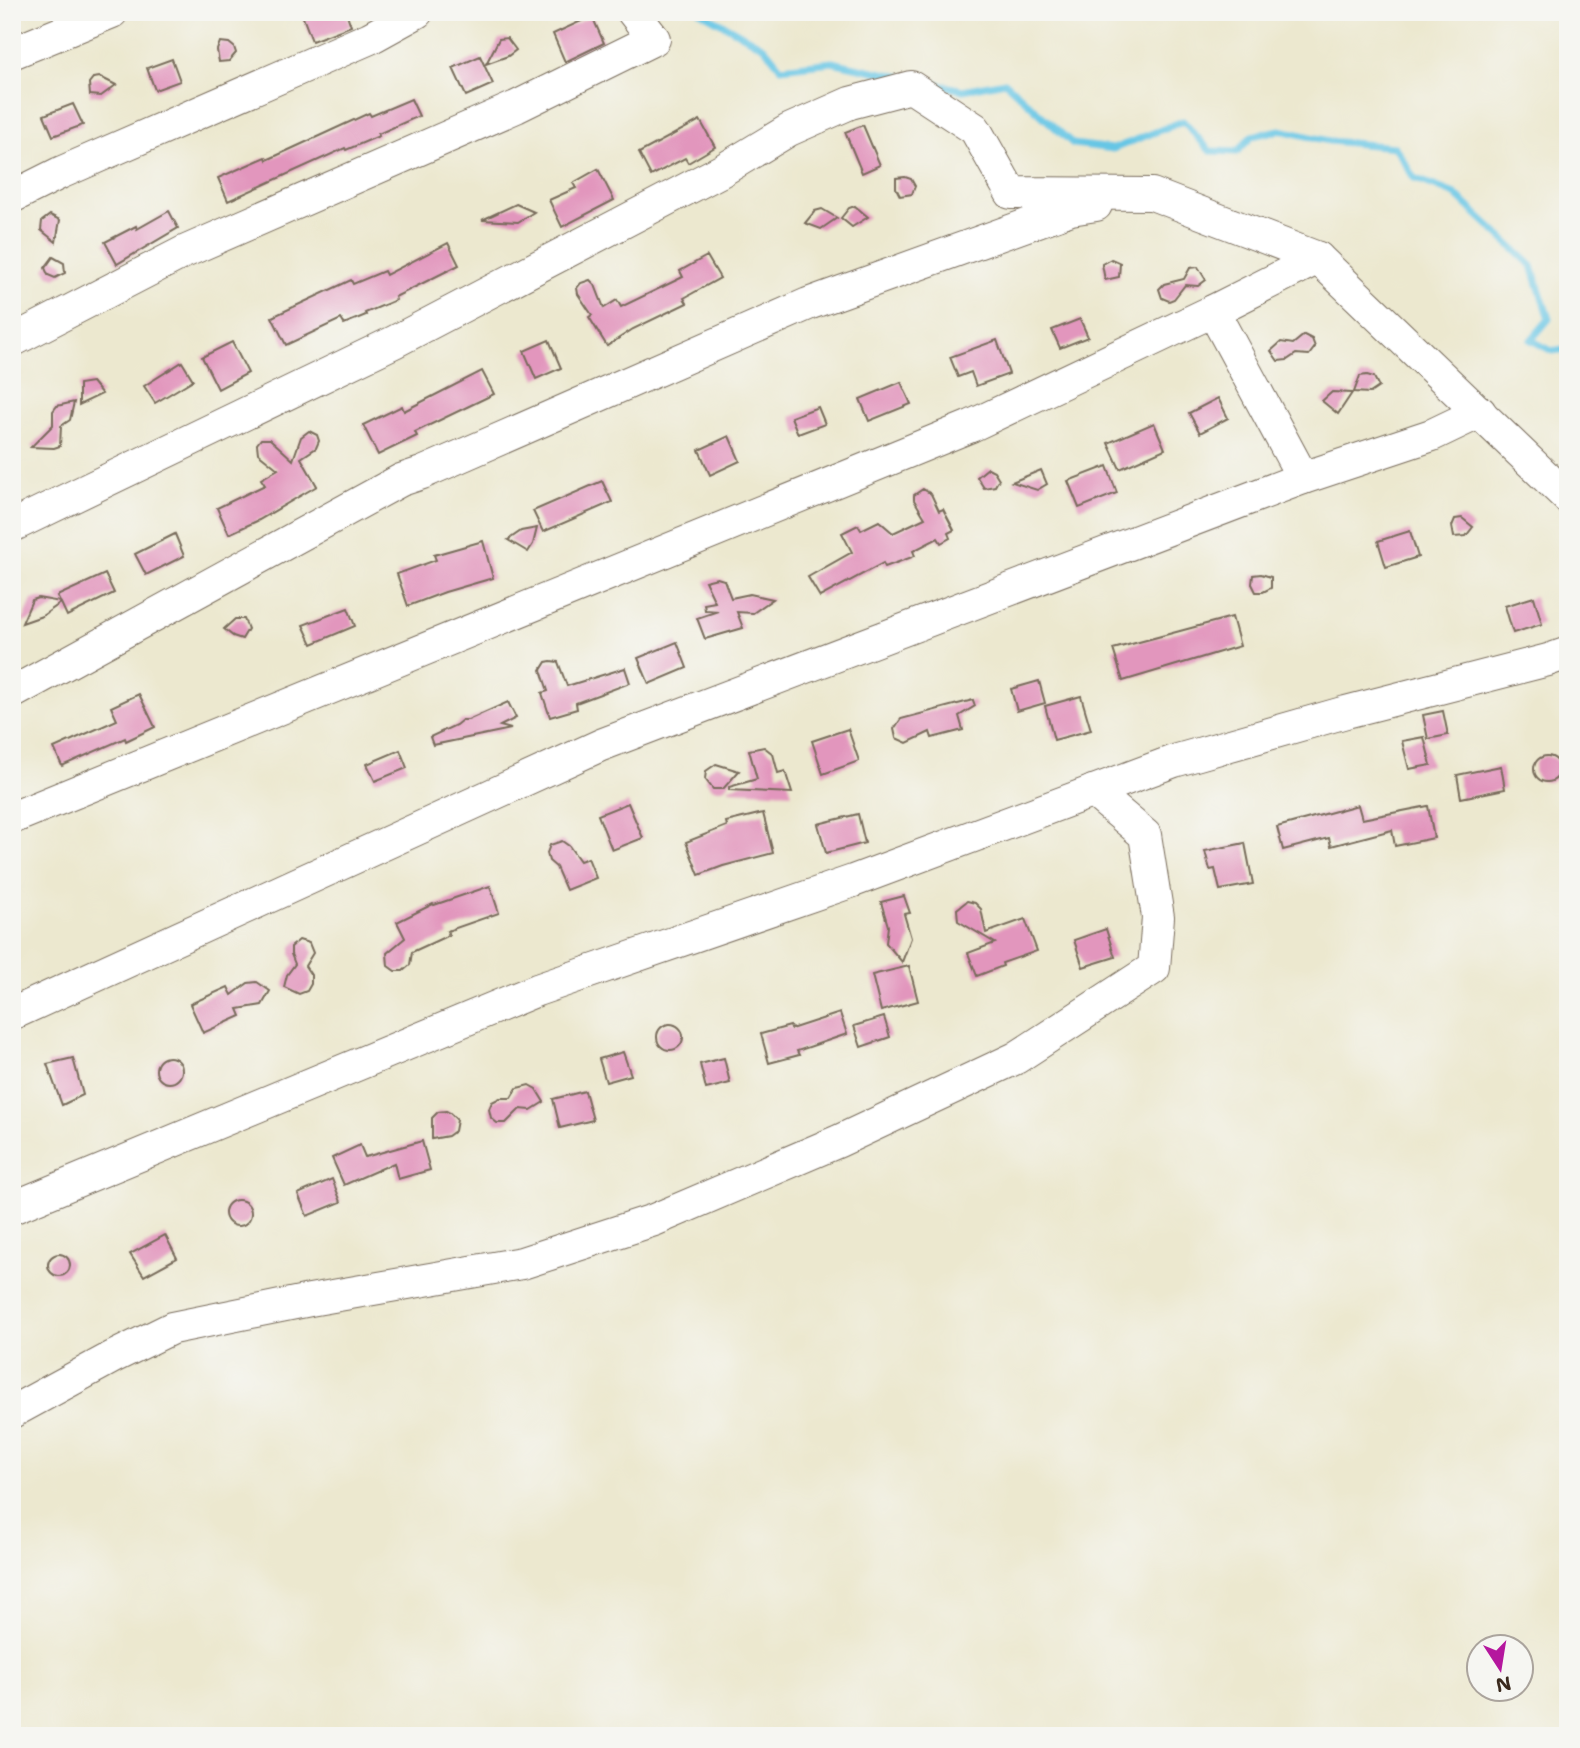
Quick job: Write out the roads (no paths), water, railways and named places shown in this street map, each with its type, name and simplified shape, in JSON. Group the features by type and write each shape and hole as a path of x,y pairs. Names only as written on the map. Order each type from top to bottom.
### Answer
{"street":[{"path":"12,53 112,12"},
{"path":"12,197 60,173 370,38 417,12"},
{"path":"12,341 184,252 516,107 654,39 633,12"},
{"path":"12,526 394,342 720,171 789,130 850,103 911,87 975,129 1011,193 1152,194 1318,258 1568,498"},
{"path":"12,693 401,480 808,304 1071,209 1152,194"},
{"path":"12,818 971,426 1318,258"},
{"path":"1213,311 1303,478"},
{"path":"12,1014 601,745 1303,478 1432,435 1480,412"},
{"path":"12,1208 537,990 853,881 1174,761 1568,653"},
{"path":"12,1412 173,1328 296,1302 522,1263 654,1220 839,1141 1016,1058 1154,968 1158,917 1145,835 1093,791"}],"waterway":[{"path":"701,12 764,47 781,68 832,62 901,77"},
{"path":"927,82 963,90 1005,82 1073,144 1113,149 1183,121 1210,151 1237,152 1252,136 1280,130 1329,141 1395,147 1414,178 1455,194 1532,266 1549,319 1531,340 1552,351 1568,349"}]}
